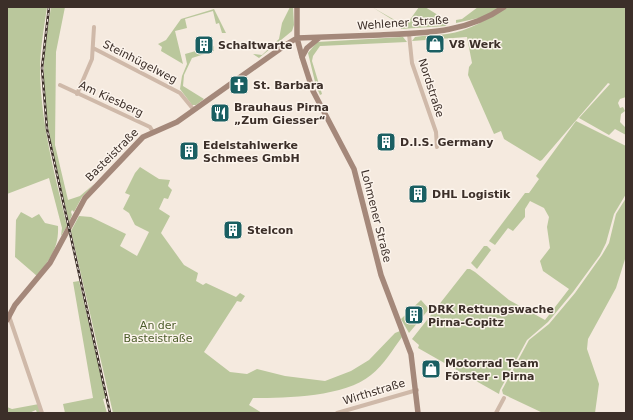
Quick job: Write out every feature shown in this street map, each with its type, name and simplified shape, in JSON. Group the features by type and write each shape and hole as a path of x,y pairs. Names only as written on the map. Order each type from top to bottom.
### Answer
{"main road":[{"name":"Lohmener Straße","path":"297,7 297,38 313,91 354,169 381,275 411,354 417,390 418,413"},
{"name":"Wehlener Straße","path":"297,38 409,34 455,29 482,20 504,7"},
{"path":"302,57 310,45 321,37"},
{"name":"Basteistraße","path":"8,318 27,290 50,263 84,198 140,140 153,132 177,122 297,38"}],"street":[{"path":"77,94 89,68 94,48 94,27"},
{"name":"Nordstraße","path":"409,34 412,63 436,132 437,147"},
{"name":"Steinhügelweg","path":"94,48 180,93 194,110"},
{"name":"Am Kiesberg","path":"60,85 150,128 153,132"},
{"path":"8,318 42,413"},
{"name":"Wirthstraße","path":"337,413 351,411 417,390"},
{"path":"496,413 504,398"}],"green space":[{"path":"7,7 47,7 42,39 40,71 41,91 49,149 67,226 61,236 62,228 49,178 7,194"},
{"path":"51,7 65,7 56,52 55,145 68,200 80,196 94,184 82,197 74,212 72,210 72,215 69,222 48,126 44,87 44,60"},
{"path":"290,7 293,7 294,25 292,31 259,58 253,54 262,55 279,39 282,23"},
{"path":"372,7 400,23 402,21 409,21 419,7 425,7 446,20 447,24 446,26 401,29 401,25"},
{"path":"478,7 501,7 483,17 456,23 456,20 462,19"},
{"path":"506,7 626,7 626,97 620,99 618,103 620,108 623,107 625,111 621,114 620,122 626,128 626,135 615,129 609,135 579,118 610,84 608,83 540,161 504,139 501,131 494,134 468,75 469,67 472,63 467,37 412,41 415,37 443,35 463,30 485,20"},
{"path":"214,9 226,33 222,33 219,23 216,24 213,11 185,19 187,28 175,31 183,64 161,51 162,47 158,44 166,40 181,19"},
{"path":"403,37 407,42 320,46 313,56 312,61 322,94 320,95 316,86 308,53 317,42"},
{"path":"214,46 214,51 192,58 184,75 183,86 204,99 196,105 192,105 180,89 182,76 187,64 185,54"},
{"path":"576,121 626,146 626,194 614,214 606,243 600,255 573,292 548,322 527,340 499,394 418,348 419,345 412,339 467,269 475,272 509,300 545,320 569,289 543,271 540,261 550,248 547,227 549,217 544,208 530,201 525,209 525,217 513,231 508,228 495,245 489,241 525,193 529,193 539,179 536,176"},
{"name":"An der Basteistraße","path":"140,167 159,179 170,180 168,186 172,190 168,199 164,198 159,209 170,216 161,233 184,265 198,273 196,281 203,285 206,283 236,297 240,293 245,296 241,302 237,301 204,352 230,372 247,374 257,369 285,376 325,381 351,371 369,360 395,333 400,331 402,337 388,357 371,375 346,388 298,397 253,398 249,405 262,413 113,413 71,231 79,216 91,217 126,234 120,246 137,256 149,232 135,225 129,213 123,209 130,195 125,193 135,173"},
{"path":"626,198 626,256 616,288 588,339 587,349 599,384 595,413 543,413 503,394 502,390 529,340 549,324 575,293 602,255 609,243 616,214"},
{"path":"21,212 32,218 39,214 45,223 58,226 57,241 53,253 37,276 15,257 16,220"},
{"path":"484,246 487,246 491,250 477,269 471,263"},
{"path":"79,281 106,398 103,399 107,413 65,413 63,404 93,398 73,282"},
{"path":"421,300 429,309 409,333 401,319"},
{"path":"39,404 41,413 37,413 36,410 29,413 7,413 7,407 12,409"}],"railway":[{"path":"49,7 42,68 47,129 110,413"}],"place":[{"name":"V8 Werk","path":"435,44"},
{"name":"Schaltwarte","path":"204,45"},
{"name":"St. Barbara","path":"239,85"},
{"name":"Brauhaus Pirna „Zum Giesser“","path":"220,113"},
{"name":"D.I.S. Germany","path":"386,142"},
{"name":"Edelstahlwerke Schmees GmbH","path":"189,151"},
{"name":"DHL Logistik","path":"418,194"},
{"name":"Stelcon","path":"233,230"},
{"name":"DRK Rettungswache Pirna-Copitz","path":"414,315"},
{"name":"Motorrad Team Förster - Pirna","path":"431,369"}]}
